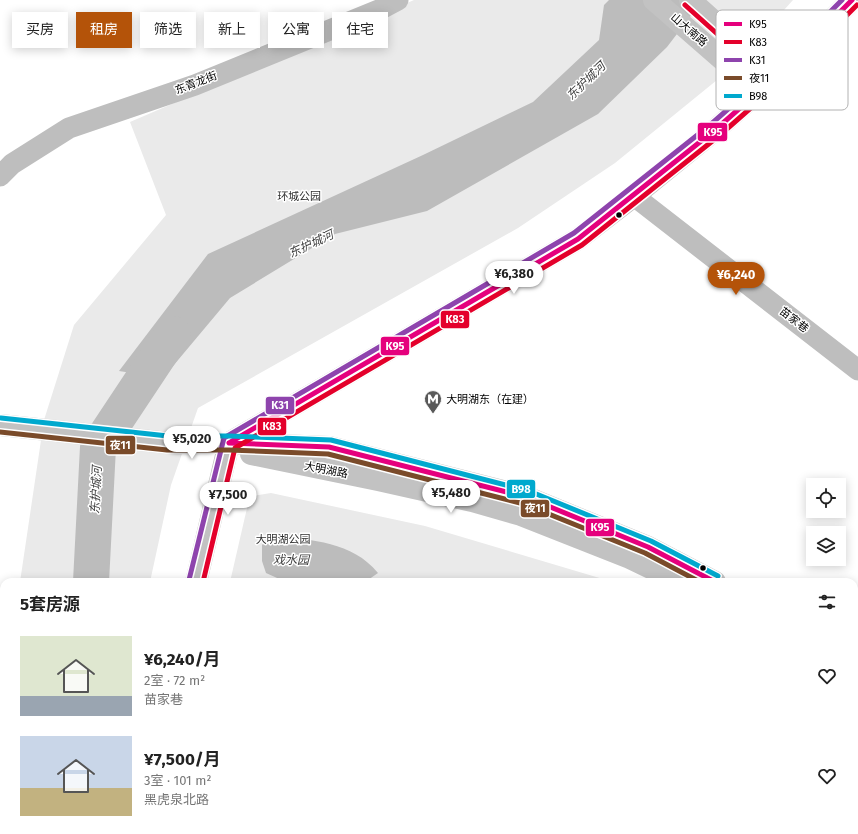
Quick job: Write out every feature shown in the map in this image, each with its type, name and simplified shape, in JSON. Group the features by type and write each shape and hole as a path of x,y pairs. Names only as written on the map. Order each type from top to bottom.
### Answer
{"main road":[{"name":"山大南路","path":"654,0 716,54"},
{"name":"山大南路","path":"690,0 716,23"},
{"path":"842,10 852,0"},
{"path":"0,425 156,442 228,443 578,239 634,196 736,110"},
{"path":"197,578 228,443"},
{"name":"大明湖路","path":"228,443 254,456 378,480 472,501 521,515 603,546 671,578"},
{"name":"大明湖路","path":"228,443 329,447 526,497 648,547 706,578"}],"street":[{"name":"东青龙街","path":"0,176 12,164 69,128 195,85 382,9 398,0"},
{"name":"苗家巷","path":"634,196 858,370"}],"green space":[{"name":"环城公园","path":"414,0 793,0 784,10 716,10 716,81 615,163 518,228 198,408 171,485 151,578 21,578 44,420 74,325 166,215 130,122 302,48 324,48 324,39 332,35 332,48 388,48 388,12 386,12"},
{"name":"大明湖公园","path":"271,493 425,526 600,578 231,578 247,508 252,496"}],"water":[{"path":"609,0 703,0 667,47 598,114 427,211 335,234 230,298 163,378 119,371 208,254 423,155 533,102 599,40 604,5"},
{"name":"戏水园","path":"275,535 317,541 344,548 368,562 378,573 371,578 277,578 266,573 262,561 262,545 268,538"}],"waterway":[{"name":"东护城河","path":"91,578 98,447 173,334"}],"transit line":[{"name":"K31","path":"832,10 842,0"},
{"name":"K95","path":"842,10 852,0"},
{"name":"K83","path":"685,5 716,33"},
{"name":"K83","path":"848,14 857,5"},
{"name":"K31","path":"189,578 224,438 574,233 727,110"},
{"name":"K95","path":"229,443 578,239 715,130 738,110"},
{"name":"K83","path":"204,578 235,448 582,245 720,135 748,110"},
{"name":"B98","path":"1,418 168,436 229,436 331,440 529,491 651,541 718,576"},
{"name":"夜11","path":"0,432 167,450 229,450 328,454 524,504 645,553 692,578"},
{"name":"K95","path":"229,443 329,447 526,497 648,547 707,578"}],"place":[{"name":"大明湖东（在建）","path":"433,414"}]}
